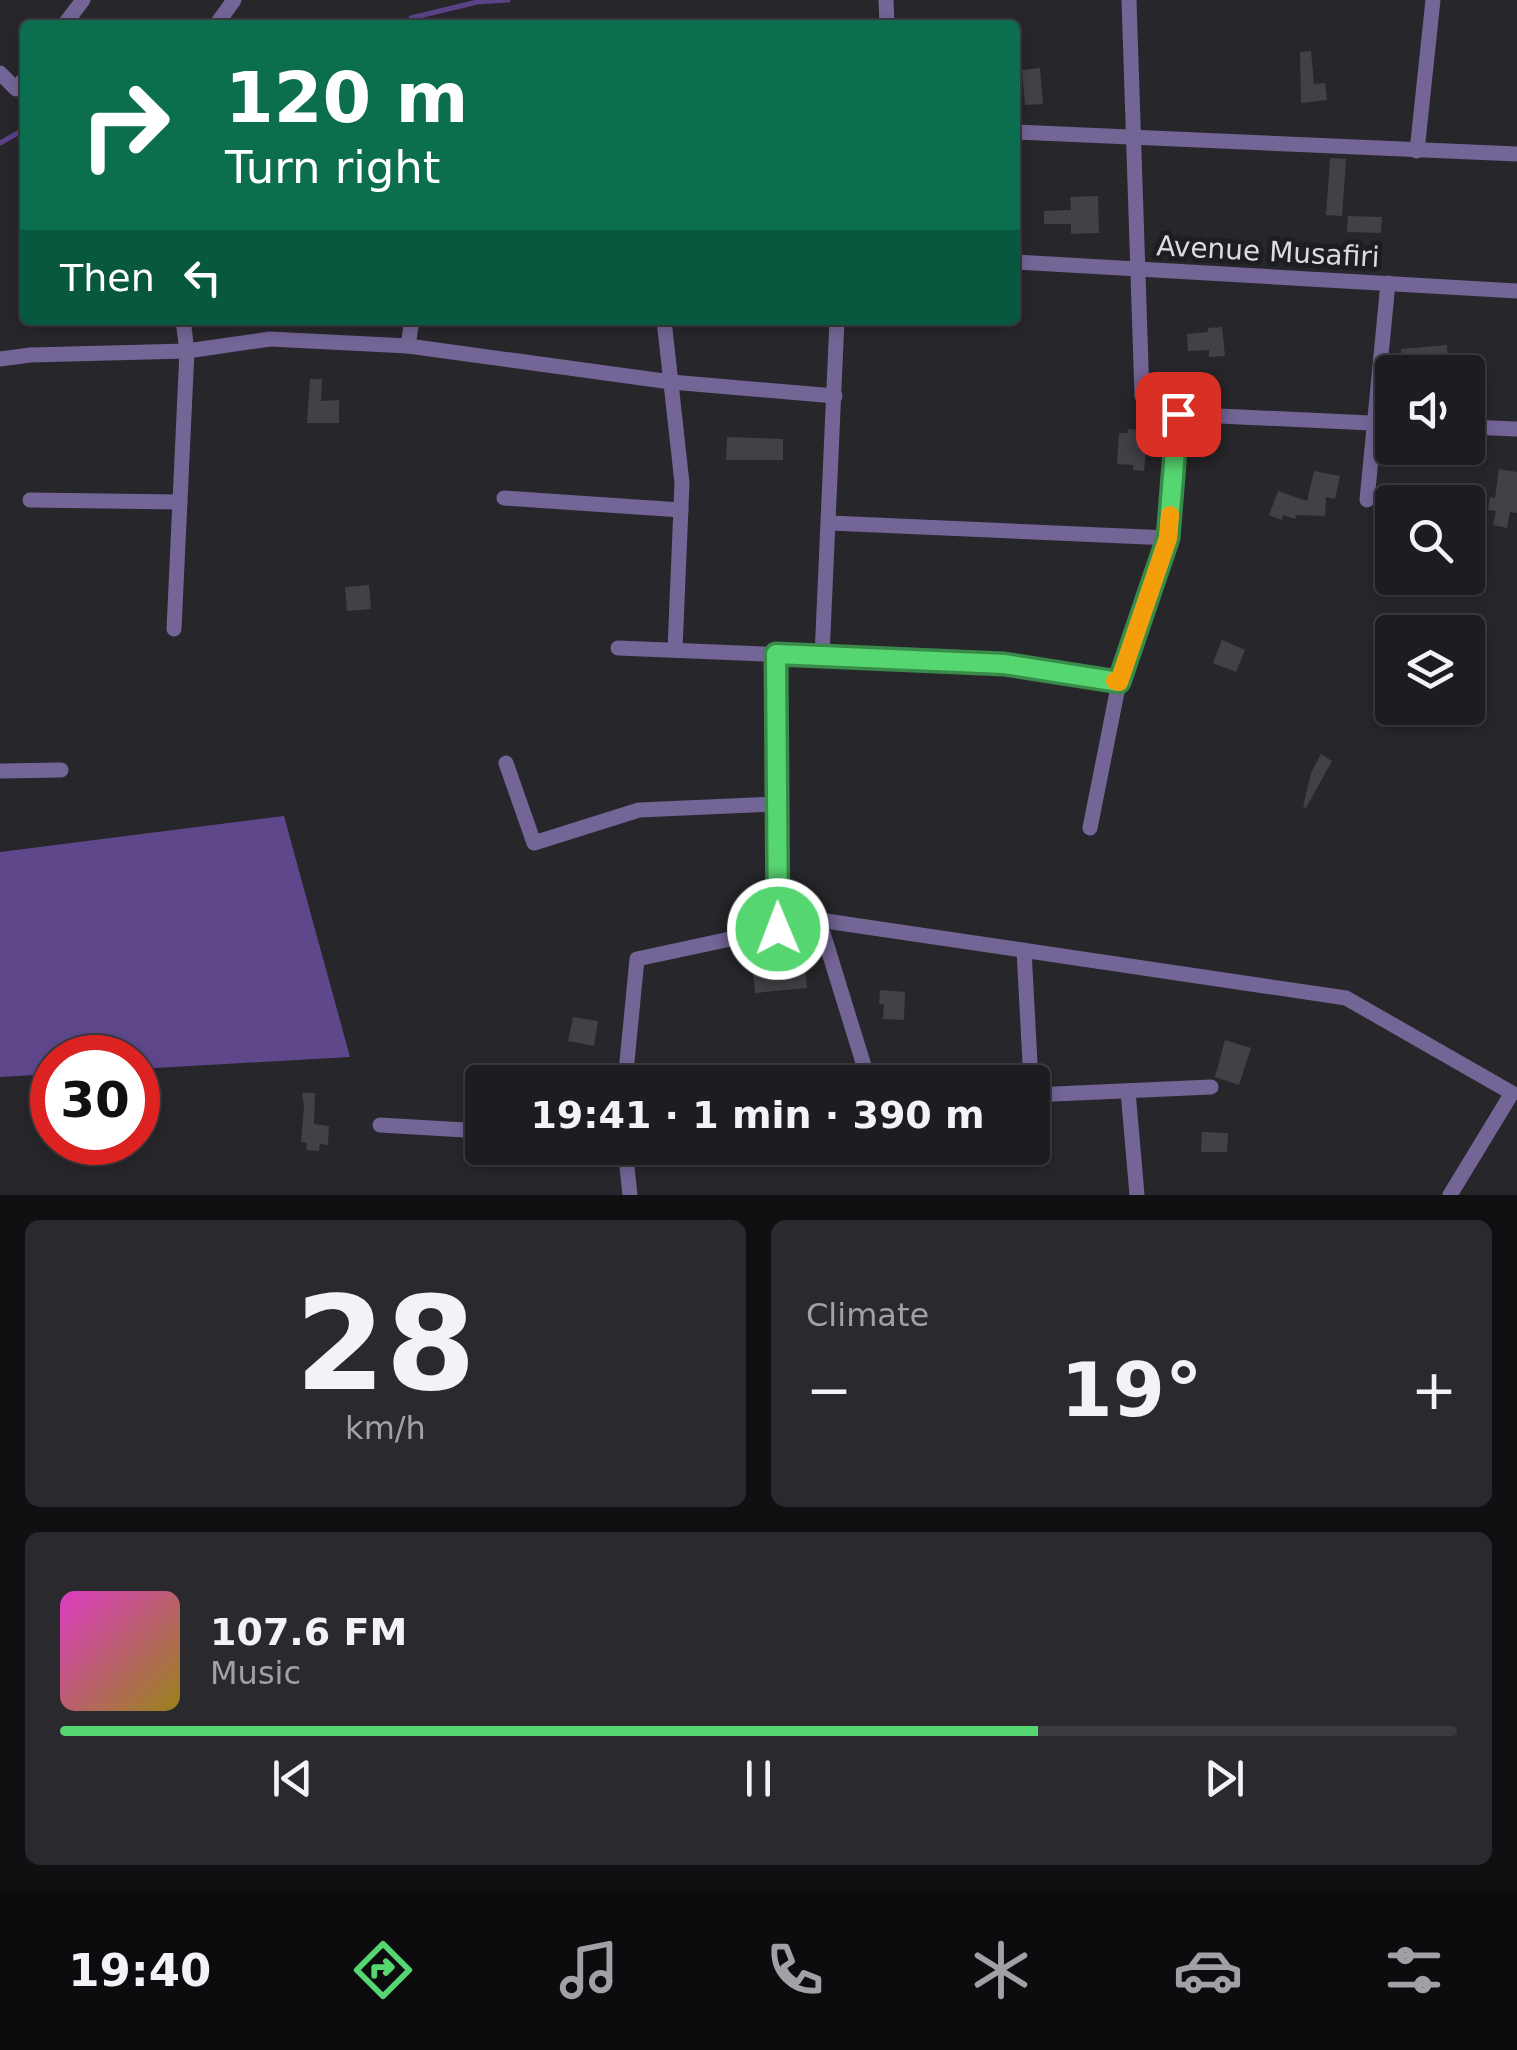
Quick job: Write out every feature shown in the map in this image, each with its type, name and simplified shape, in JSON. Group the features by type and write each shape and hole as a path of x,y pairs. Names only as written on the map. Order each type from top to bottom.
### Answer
{"street":[{"path":"68,20 83,0"},
{"path":"1129,0 1142,396 1178,414 1375,423"},
{"path":"1417,151 1433,0"},
{"path":"0,73 16,90 20,85"},
{"path":"1020,132 1517,154"},
{"name":"Avenue Musafiri","path":"1020,262 1517,290"},
{"path":"1366,500 1388,283"},
{"path":"174,629 188,351 184,325"},
{"path":"408,346 411,325"},
{"path":"664,325 682,483 675,650"},
{"path":"822,656 837,325"},
{"path":"0,359 188,351 270,340 408,346 670,382 835,396"},
{"path":"1090,828 1119,682 1168,538 1178,414"},
{"path":"1485,428 1517,429"},
{"path":"504,498 680,510"},
{"path":"30,500 180,502"},
{"path":"830,523 1168,538"},
{"path":"618,648 1004,664 1119,682"},
{"path":"776,654 778,929"},
{"path":"506,763 534,842 639,810 777,804"},
{"path":"0,771 61,770"},
{"path":"819,920 865,1065"},
{"path":"628,1065 637,959 819,920 1346,998 1512,1093 1450,1195"},
{"path":"1024,950 1029,1065"},
{"path":"1050,1093 1210,1087"},
{"path":"1128,1091 1137,1195"},
{"path":"380,1125 465,1129"},
{"path":"627,1165 630,1195"}],"shaded area":[{"path":"284,816 350,1057 160,1068 160,1035 30,1035 30,1075 0,1077 0,852"}],"building":[{"path":"1311,51 1314,84 1325,83 1327,100 1301,103 1300,52"},
{"path":"1040,68 1043,104 1025,105 1022,70"},
{"path":"1330,158 1346,159 1342,216 1326,215"},
{"path":"1098,196 1099,233 1071,234 1071,224 1044,224 1044,211 1071,210 1070,197"},
{"path":"1348,216 1382,217 1381,233 1347,232"},
{"path":"1222,327 1225,356 1209,357 1209,350 1188,351 1187,334"},
{"path":"1447,345 1447,355 1401,355 1401,349"},
{"path":"310,379 322,379 321,401 339,400 339,423 307,423"},
{"path":"1128,429 1148,431 1144,471 1133,470 1133,465 1117,464 1119,433 1127,433"},
{"path":"727,437 783,439 783,460 726,460"},
{"path":"1499,469 1517,472 1517,513 1510,512 1507,528 1493,525 1496,511 1488,510 1490,497 1495,498"},
{"path":"1314,471 1340,476 1335,499 1326,497 1325,516 1296,515 1295,519 1283,515 1282,520 1269,515 1278,491 1307,501"},
{"path":"369,585 371,609 347,611 345,587"},
{"path":"1222,640 1245,650 1236,672 1213,663"},
{"path":"1321,754 1332,761 1306,808 1303,807 1311,773"},
{"path":"805,968 807,988 755,993 753,973"},
{"path":"880,990 905,992 904,1020 883,1019"},
{"path":"573,1017 598,1021 594,1046 568,1041"},
{"path":"1225,1040 1251,1048 1239,1085 1215,1077"},
{"path":"302,1093 315,1093 314,1124 329,1126 328,1145 320,1144 319,1151 306,1150 307,1143 301,1142"},
{"path":"1202,1132 1228,1133 1227,1152 1201,1152"}],"waterway":[{"path":"410,20 477,2 508,0"},
{"path":"0,143 20,132"}],"slow traffic":[{"path":"1115,681 1119,682 1168,538 1170,515"}],"route":[{"path":"778,929 776,654 1004,664 1119,682 1168,538 1178,414"}]}
